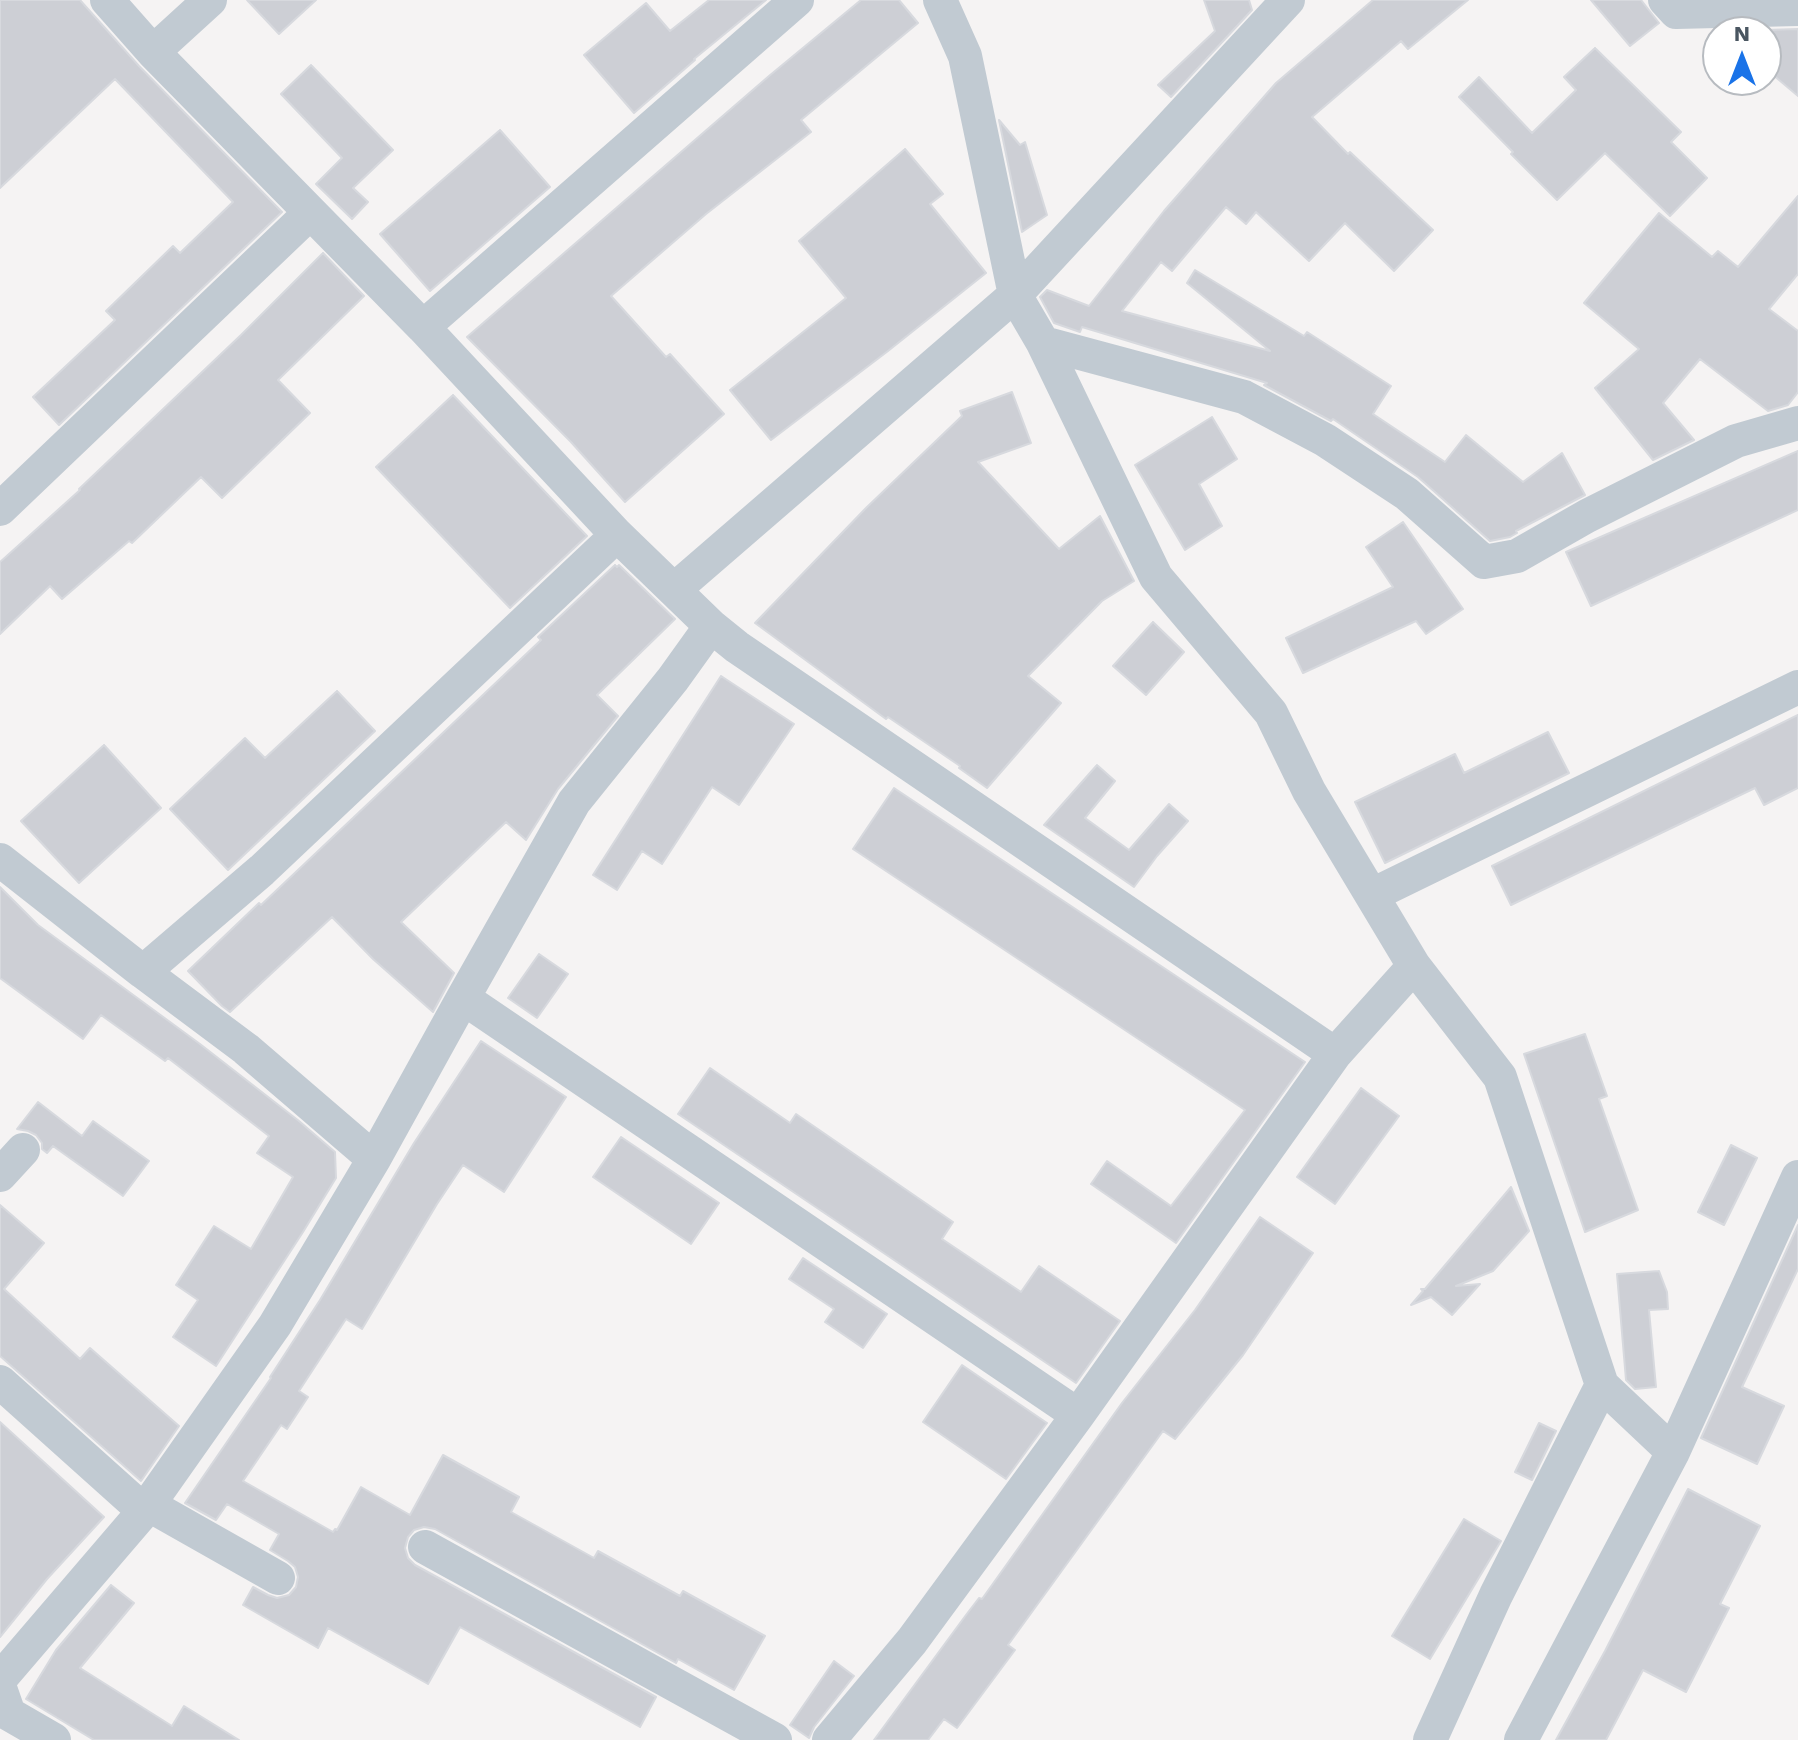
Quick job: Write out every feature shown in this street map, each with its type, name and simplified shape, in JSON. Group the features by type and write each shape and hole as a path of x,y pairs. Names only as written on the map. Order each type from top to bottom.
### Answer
{"street":[{"path":"107,0 153,52 423,327 617,535 711,626 750,656 1335,1054"},
{"path":"153,52 210,0"},
{"path":"423,327 797,0"},
{"path":"940,0 965,56 1015,295 1043,343 1156,577 1271,713 1309,791 1414,966 1500,1077 1610,1394 1673,1452"},
{"path":"1665,0 1676,12 1798,9"},
{"path":"675,589 1015,295 1282,2"},
{"path":"0,509 310,213"},
{"path":"1043,343 1244,397 1325,440 1407,494 1484,562 1517,556 1587,516 1736,441 1798,423"},
{"path":"143,972 262,870 617,535"},
{"path":"0,1679 147,1508 275,1325 374,1159 574,802 673,679 711,626"},
{"path":"1372,895 1798,687"},
{"path":"0,860 246,1049 374,1159"},
{"path":"829,1740 912,1641 1078,1415 1335,1054 1414,966"},
{"path":"463,998 1078,1415"},
{"path":"0,1175 23,1150"},
{"path":"1521,1740 1673,1452 1798,1177"},
{"path":"0,1382 147,1508 278,1578"},
{"path":"1430,1740 1496,1595 1610,1394"},
{"path":"425,1547 775,1740"},
{"path":"0,1688 9,1714 54,1740"}],"building":[{"path":"0,0 80,0 139,66 282,212 59,425 33,397 115,320 106,311 173,246 180,253 233,202 115,79 0,188"},
{"path":"247,0 316,0 279,34"},
{"path":"709,0 766,0 634,113 584,55 646,3 670,31"},
{"path":"861,0 899,0 918,23 801,120 811,132 706,214 611,296 666,357 670,354 724,414 625,502 571,442 467,337"},
{"path":"1204,0 1249,0 1252,10 1171,97 1158,85 1215,31"},
{"path":"1373,0 1468,0 1408,49 1401,41 1312,117 1348,154 1350,152 1433,230 1394,271 1345,223 1309,261 1256,212 1246,224 1226,207 1172,271 1161,262 1122,311 1270,351 1187,283 1195,270 1304,336 1307,332 1391,386 1373,414 1445,462 1466,435 1523,482 1562,453 1585,495 1510,537 1490,541 1418,477 1333,419 1331,421 1264,385 1267,383 1082,327 1080,332 1054,323 1040,297 1047,290 1089,306 1164,211 1276,83"},
{"path":"1591,0 1641,0 1659,23 1630,46"},
{"path":"1798,29 1798,96 1782,82 1782,30"},
{"path":"1595,48 1681,132 1671,142 1707,178 1670,216 1605,153 1557,200 1459,97 1479,77 1532,133 1576,90 1564,77"},
{"path":"311,65 393,150 353,188 368,202 352,219 316,184 342,158 281,94"},
{"path":"999,120 1020,145 1025,142 1047,215 1022,232"},
{"path":"500,130 550,187 430,291 380,234"},
{"path":"905,149 943,194 930,204 986,273 771,440 730,390 846,298 799,241"},
{"path":"1798,196 1798,274 1769,309 1798,331 1798,392 1788,405 1768,411 1700,359 1663,403 1694,440 1653,460 1595,388 1639,349 1584,303 1659,213 1712,257 1718,251 1738,267"},
{"path":"323,253 364,296 278,380 310,413 222,498 201,477 132,543 129,541 62,599 50,586 0,634 0,562 80,490"},
{"path":"1012,392 1031,443 978,462 1059,549 1100,516 1134,581 1102,601 1028,676 1061,703 987,788 755,623 866,508 962,416 960,411"},
{"path":"453,395 587,536 510,608 376,467"},
{"path":"1212,417 1237,459 1199,484 1222,526 1185,550 1135,465"},
{"path":"1798,451 1798,510 1591,606 1566,552"},
{"path":"1403,522 1463,609 1426,634 1416,621 1303,673 1286,638 1393,587 1366,547"},
{"path":"615,565 619,565 675,619 597,695 618,716 558,789 526,840 506,822 401,922 454,973 433,1012 373,959 332,917 230,1012 222,1006 188,971 541,640 538,637"},
{"path":"1153,622 1184,652 1146,695 1113,666"},
{"path":"721,676 794,724 739,805 712,787 662,864 642,851 617,890 593,875"},
{"path":"337,691 375,731 228,870 170,809 245,738 265,758"},
{"path":"1798,715 1798,788 1764,805 1755,788 1511,905 1492,866"},
{"path":"1548,732 1569,773 1385,863 1355,802 1455,754 1464,773"},
{"path":"104,745 161,808 79,883 21,821"},
{"path":"1097,765 1115,781 1085,818 1129,850 1169,804 1188,821 1134,887 1044,825"},
{"path":"894,788 1305,1062 1176,1243 1091,1184 1107,1161 1171,1206 1245,1110 853,849"},
{"path":"0,887 38,925 200,1044 335,1152 336,1178 216,1366 173,1337 198,1300 176,1285 214,1226 251,1249 293,1177 257,1153 269,1136 168,1058 165,1061 101,1015 83,1039 0,978"},
{"path":"539,954 568,974 537,1018 508,998"},
{"path":"1585,1034 1607,1096 1599,1099 1638,1210 1585,1232 1524,1054"},
{"path":"481,1041 566,1097 504,1192 463,1165 362,1329 346,1319 299,1391 308,1397 287,1429 281,1425 243,1481 333,1532 361,1487 410,1515 443,1455 519,1497 511,1512 594,1558 598,1551 680,1596 683,1591 765,1636 734,1690 678,1659 676,1663 435,1529 424,1527 414,1530 408,1537 405,1548 408,1558 415,1565 656,1697 640,1727 460,1627 428,1684 328,1628 318,1648 243,1605 253,1587 277,1598 289,1595 296,1587 298,1577 295,1567 270,1550 279,1534 227,1504 216,1520 185,1503 271,1378 414,1143"},
{"path":"710,1068 790,1123 796,1114 953,1222 942,1239 1021,1292 1039,1266 1120,1321 1076,1383 678,1114"},
{"path":"1361,1088 1399,1116 1335,1204 1297,1177"},
{"path":"38,1102 82,1136 93,1121 149,1161 123,1196 53,1146 47,1153 36,1135 17,1129"},
{"path":"621,1137 719,1203 691,1244 593,1177"},
{"path":"1731,1145 1757,1158 1724,1225 1698,1212"},
{"path":"1511,1187 1529,1231 1493,1271 1456,1286 1480,1284 1452,1315 1431,1297 1411,1305 1423,1291 1421,1289 1425,1289"},
{"path":"0,1205 44,1243 4,1289 80,1359 90,1348 179,1426 141,1481 0,1356"},
{"path":"1260,1217 1313,1253 1243,1355 1175,1439 1163,1431 1008,1645 1015,1650 957,1728 944,1719 928,1740 874,1740 979,1598 982,1599"},
{"path":"1798,1225 1798,1269 1742,1387 1784,1406 1757,1464 1701,1438"},
{"path":"803,1258 887,1314 863,1348 825,1322 834,1309 789,1279"},
{"path":"1659,1271 1667,1292 1668,1309 1649,1310 1656,1387 1635,1389 1626,1380 1617,1274"},
{"path":"962,1365 1047,1423 1006,1479 923,1422"},
{"path":"0,1422 104,1517 47,1579 0,1637"},
{"path":"1539,1423 1556,1431 1532,1480 1515,1472"},
{"path":"1688,1489 1760,1526 1720,1604 1729,1608 1686,1692 1643,1670 1606,1740 1556,1740 1605,1651"},
{"path":"1464,1519 1501,1541 1430,1659 1392,1636"},
{"path":"111,1585 134,1603 80,1668 172,1726 184,1706 239,1740 94,1740 26,1699 56,1650"},
{"path":"834,1661 854,1676 814,1727 809,1738 790,1725"}]}
